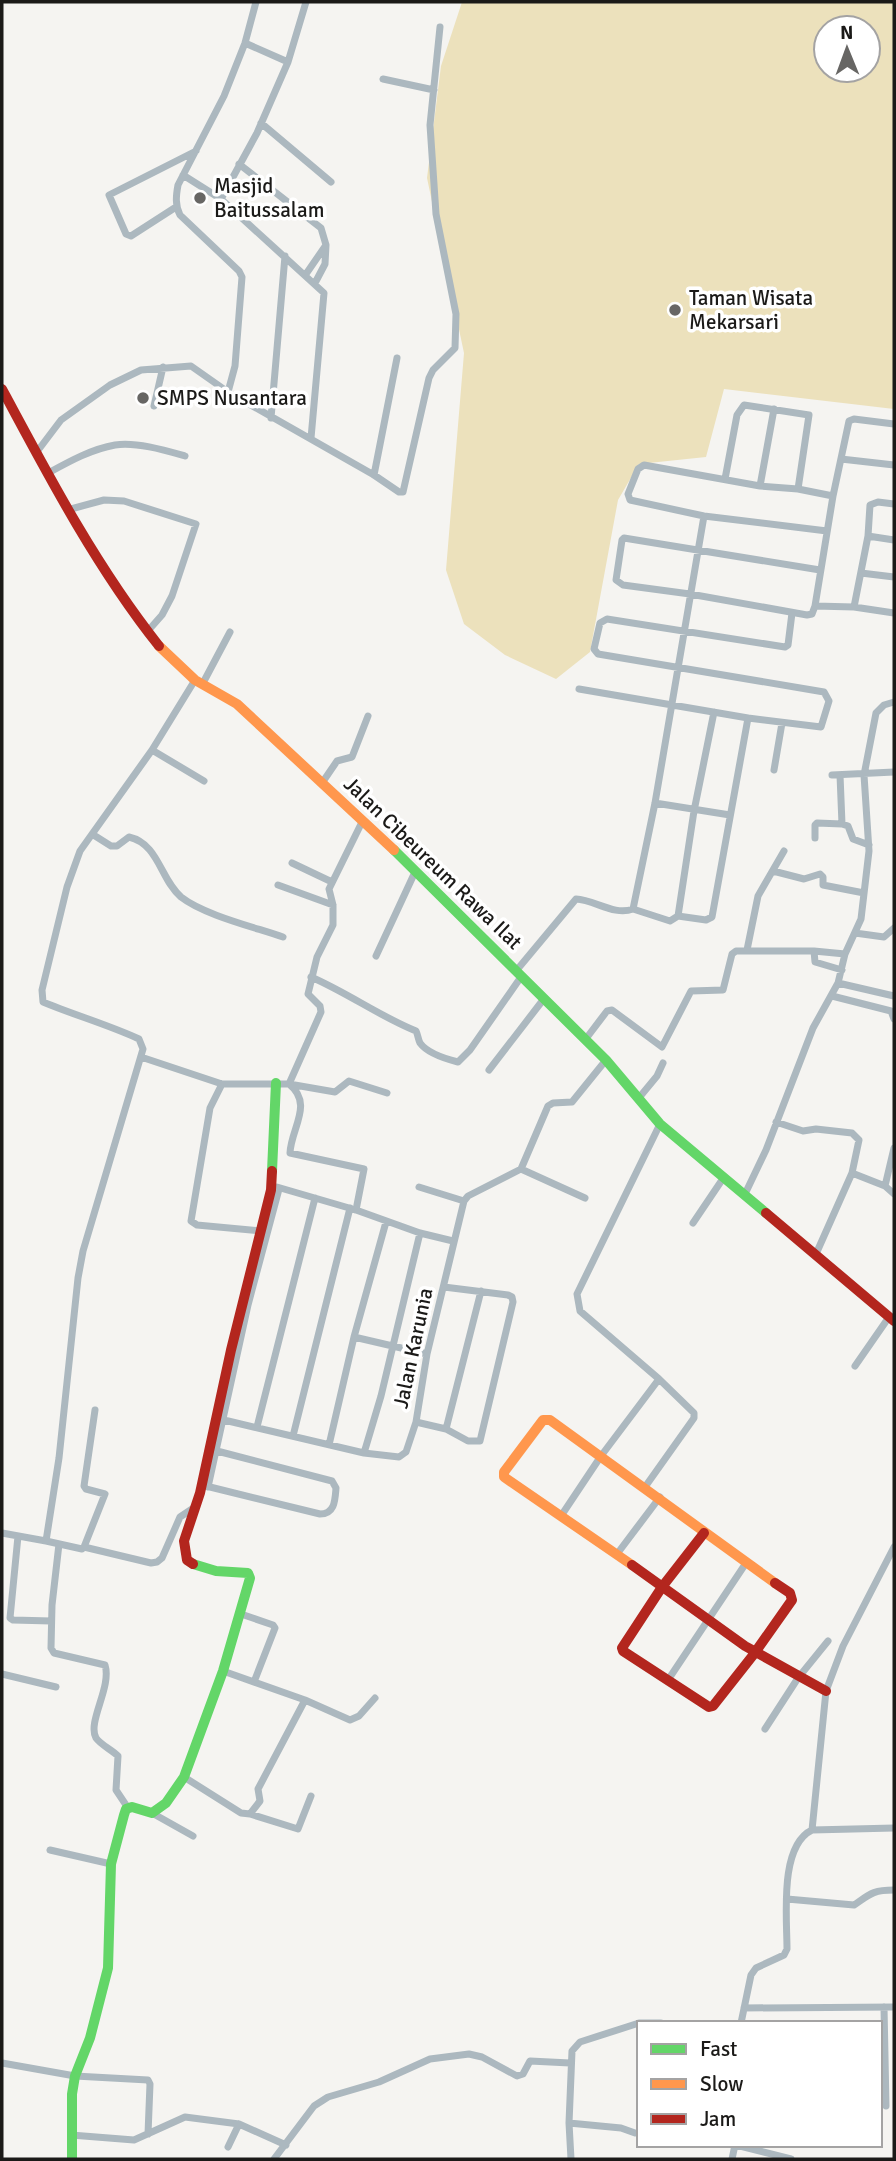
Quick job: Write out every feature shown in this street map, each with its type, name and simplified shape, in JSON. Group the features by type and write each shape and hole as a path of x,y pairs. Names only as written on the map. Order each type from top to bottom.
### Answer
{"street":[{"path":"228,392 235,366 242,277 239,271 180,215 176,207 178,185 224,96 245,43 256,2"},
{"path":"221,199 261,123 288,62 306,2"},
{"path":"36,453 61,420 110,385 135,372 193,366 228,392 271,418 374,474 398,492 404,492 429,378 433,370 455,348 456,314 436,214 430,125 440,27"},
{"path":"245,43 288,62"},
{"path":"383,79 433,90"},
{"path":"261,123 331,182"},
{"path":"176,207 129,236 109,197 111,193 197,150"},
{"path":"239,164 321,228 326,245 325,264 315,284"},
{"path":"183,175 221,199 322,289 324,297 311,438"},
{"path":"306,274 326,245"},
{"path":"271,418 285,256"},
{"path":"374,474 397,358"},
{"path":"154,406 163,367"},
{"name":"Jalan Cibeureum Rawa Ilat","path":"2,389 36,453 50,472 128,607 166,655 199,682 237,704 363,820 606,1060 660,1125 892,1319"},
{"path":"724,479 737,415 743,405 774,409 809,415 799,489"},
{"path":"760,486 774,409"},
{"path":"820,570 628,538 622,540 616,577 618,584 812,614 850,420 894,424"},
{"path":"50,472 81,456 116,445 166,450 185,456"},
{"path":"841,459 894,465"},
{"path":"827,531 704,516 631,500 628,494 638,469 644,466 833,496"},
{"path":"71,509 104,500 124,501 196,524 172,596 162,615 147,632"},
{"path":"854,607 868,536 870,504 894,504"},
{"path":"633,909 679,667 704,516"},
{"path":"868,536 894,540"},
{"path":"861,573 894,577"},
{"path":"815,606 854,607 894,613"},
{"path":"579,689 748,718 823,727 829,701 824,692 598,654 594,649 600,622 607,619 785,647 788,645 792,613"},
{"path":"46,1541 59,1458 83,1251 142,1047 139,1039 84,1019 41,999 72,872 80,851 199,682 230,632"},
{"path":"745,1194 766,1150 813,1028 838,984 845,954 861,919 869,845 864,775 876,713 884,705 894,702"},
{"path":"678,916 694,811 714,712"},
{"path":"322,783 337,761 352,757 368,716"},
{"path":"311,977 416,1031 420,1043 432,1052 444,1059 458,1062 470,1050 518,974 576,899 618,911 633,909 670,920 678,916 706,920 712,918 748,718"},
{"path":"774,770 782,723"},
{"path":"152,750 204,781"},
{"path":"842,824 836,775 894,772"},
{"path":"654,803 730,815"},
{"path":"289,1084 321,1012 318,1004 308,996 311,977 323,942 333,925 333,905 329,891 363,820"},
{"path":"815,838 817,823 842,824 848,825 853,839 869,845"},
{"path":"92,834 111,846 117,846 129,837 134,839 154,854 171,887 187,901 283,937"},
{"path":"747,950 758,896 784,851"},
{"path":"292,863 332,882"},
{"path":"773,871 804,879 820,874 823,877 823,885 864,893"},
{"path":"376,956 415,872"},
{"path":"278,885 333,905"},
{"path":"855,933 884,937 894,928"},
{"path":"585,1040 607,1011 612,1010 662,1046 691,991 723,990 732,954 740,950 845,954"},
{"path":"814,951 815,962 842,970"},
{"path":"838,984 894,996"},
{"path":"832,996 891,1011 894,1019"},
{"path":"489,1070 543,1000"},
{"path":"141,1057 222,1084 276,1083 335,1092 349,1081 387,1093"},
{"path":"419,1187 464,1202 468,1196 521,1169 548,1106 572,1102 606,1060"},
{"path":"638,1099 657,1076 663,1063"},
{"path":"152,1813 166,1803 184,1777 223,1671 250,1578 248,1573 205,1570 192,1564 185,1556 184,1541 217,1451 275,1187 276,1083"},
{"path":"222,1084 210,1108 191,1221 197,1225 261,1231"},
{"path":"289,1084 299,1096 301,1111 290,1153 364,1169 293,1436"},
{"path":"776,1122 803,1131 816,1129 852,1133 859,1140 852,1173 816,1254"},
{"path":"645,1487 694,1418 692,1410 580,1311 577,1294 660,1125"},
{"path":"885,1186 894,1148"},
{"path":"521,1169 585,1198"},
{"path":"852,1173 885,1186 894,1194"},
{"path":"693,1223 724,1177"},
{"path":"275,1187 453,1241"},
{"path":"205,1486 230,1350 275,1187"},
{"path":"257,1427 315,1198"},
{"name":"Jalan Karunia","path":"364,1453 399,1457 406,1452 416,1422 427,1354 464,1202"},
{"path":"329,1445 354,1338 386,1222"},
{"path":"224,1420 364,1453 420,1233"},
{"path":"416,1422 446,1429 468,1441 480,1441 513,1302 508,1295 444,1287"},
{"path":"446,1429 481,1291"},
{"path":"855,1366 892,1319"},
{"path":"354,1338 427,1354"},
{"path":"561,1516 601,1456 659,1379"},
{"path":"84,1547 105,1494 83,1486 95,1410"},
{"path":"704,1533 662,1587 622,1648 706,1707 713,1706 754,1654 792,1600 792,1595 704,1533 660,1497 547,1419 543,1420 504,1472 504,1477 617,1554 662,1587 708,1621 754,1654 826,1691"},
{"path":"205,1486 320,1514 327,1514 332,1510 337,1488 332,1481 217,1451"},
{"path":"617,1554 660,1497"},
{"path":"2,1534 82,1549 84,1547 151,1563 162,1558 180,1517 195,1507"},
{"path":"18,1536 10,1618 51,1621"},
{"path":"59,1544 51,1648 54,1653 105,1665 107,1670 104,1698 94,1730 98,1740 118,1756 116,1790 128,1808 152,1813 194,1836"},
{"path":"812,1830 826,1691 843,1646 894,1548"},
{"path":"668,1680 746,1563"},
{"path":"241,1614 275,1628 254,1682"},
{"path":"765,1729 798,1678 828,1641"},
{"path":"223,1671 305,1700 350,1720 359,1716 375,1698"},
{"path":"2,1674 56,1687"},
{"path":"250,1814 260,1801 258,1789 305,1700"},
{"path":"184,1777 241,1812 298,1829 311,1796"},
{"path":"72,2159 75,2076 90,2038 108,1968 111,1864 128,1808"},
{"path":"741,2021 751,1975 756,1968 784,1955 787,1949 786,1899 791,1859 804,1834 812,1830 894,1828"},
{"path":"50,1850 111,1864"},
{"path":"786,1899 854,1905 867,1894 894,1890"},
{"path":"884,2007 886,2106"},
{"path":"744,2008 894,2007"},
{"path":"571,2159 569,2123 572,2051 580,2042 637,2024"},
{"path":"274,2159 314,2106 328,2097 379,2082 430,2059 469,2053 517,2076 523,2074 530,2061 534,2060 570,2063"},
{"path":"2,2063 75,2076 148,2080 148,2134"},
{"path":"71,2135 134,2140 185,2117 239,2124 286,2146"},
{"path":"569,2123 621,2128 635,2133"},
{"path":"228,2147 239,2124"},
{"path":"743,2147 791,2159"}],"shaded area":[{"name":"Taman Wisata Mekarsari","path":"462,2 894,2 894,409 724,389 706,457 639,464 618,500 590,652 556,679 505,655 464,624 446,570 464,353 427,178 441,66"}],"traffic: fast":[{"path":"394,850 606,1060 660,1124 766,1213"},
{"path":"272,1171 276,1083"},
{"path":"72,2159 72,2094 108,1968 111,1864 124,1815 126,1809 132,1807 152,1813 166,1803 184,1777 223,1671 250,1578 248,1573 216,1571 193,1564"}],"traffic: slow":[{"path":"159,646 195,680 237,704 394,850"},
{"path":"632,1565 504,1477 504,1472 543,1420 550,1420 775,1583"}],"traffic: jam":[{"path":"2,389 94,554 159,646"},
{"path":"193,1564 187,1560 184,1541 200,1493 231,1350 271,1190 272,1171"},
{"path":"766,1213 894,1321"},
{"path":"704,1533 662,1587 622,1648 623,1651 709,1707 713,1706 792,1600 790,1593 775,1583"},
{"path":"632,1565 745,1646 826,1691"}],"place":[{"name":"Masjid Baitussalam","path":"200,198"},
{"name":"Taman Wisata Mekarsari","path":"675,310"},
{"name":"SMPS Nusantara","path":"143,398"}]}
